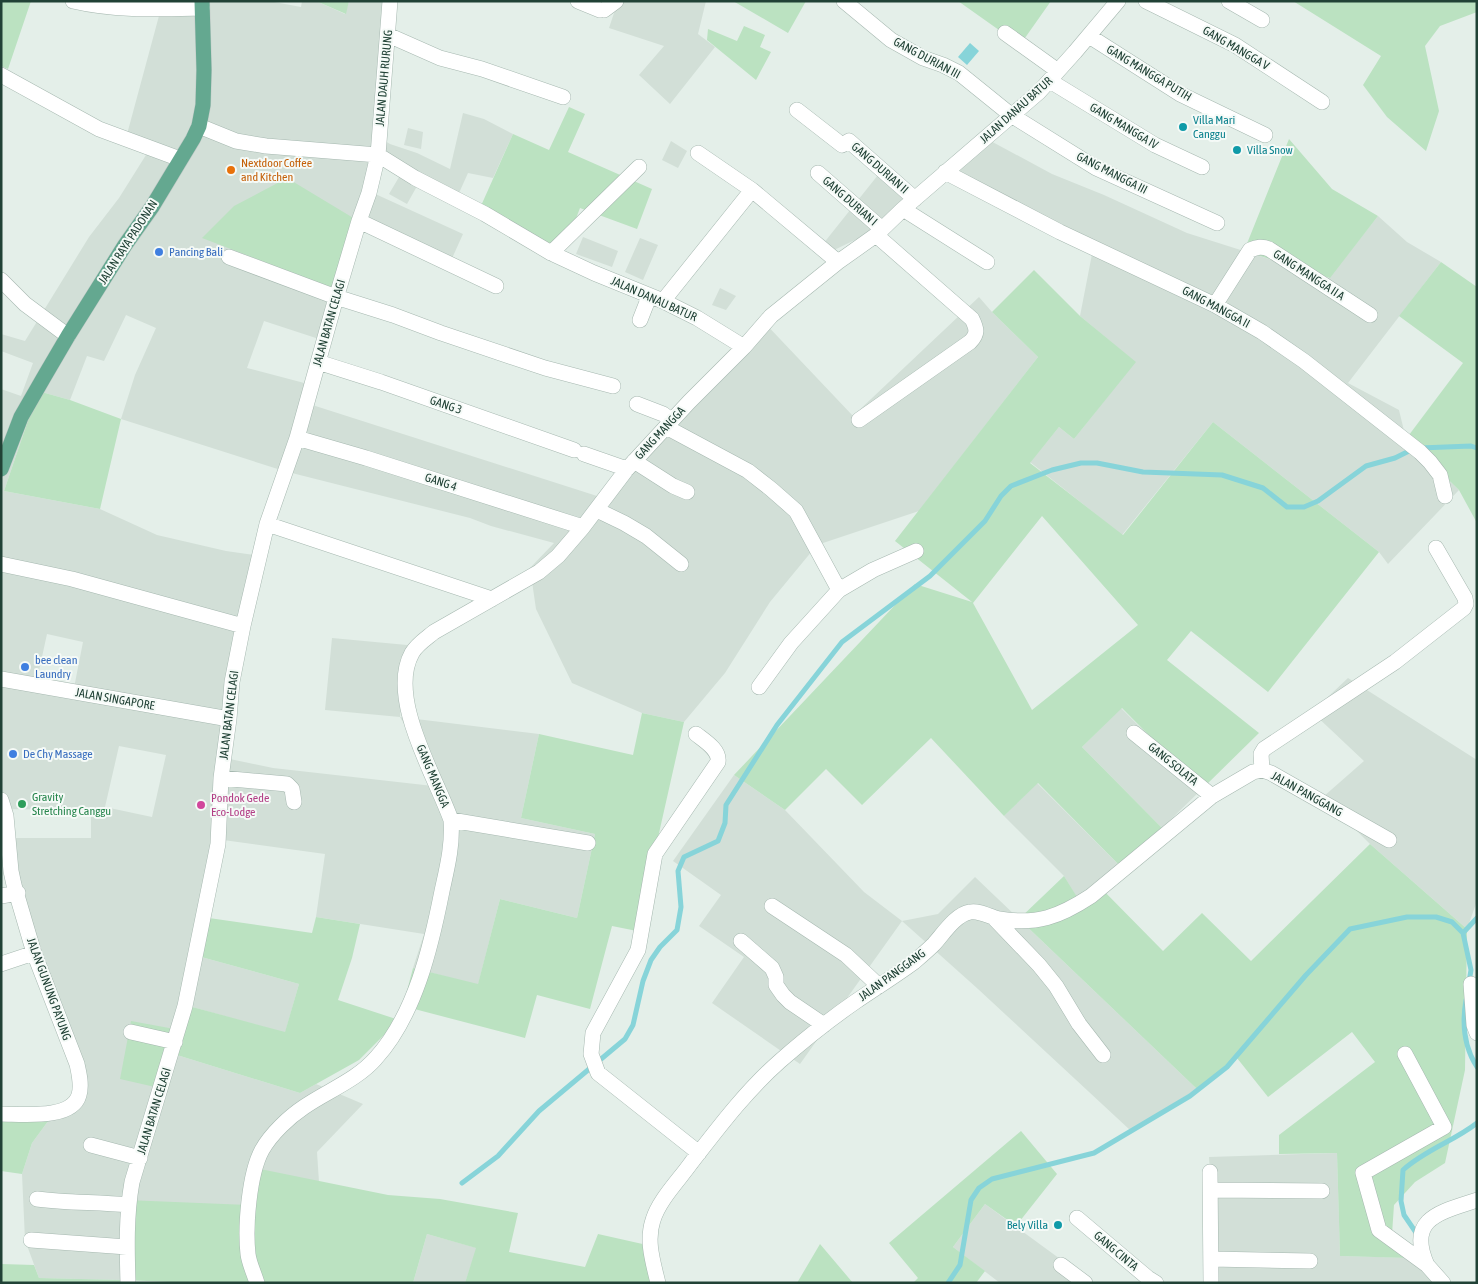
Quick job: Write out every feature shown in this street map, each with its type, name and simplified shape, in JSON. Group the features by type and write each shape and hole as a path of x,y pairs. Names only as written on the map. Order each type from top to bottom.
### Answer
{"main road":[{"name":"JALAN RAYA PADONAN","path":"1,469 5,447 21,417 68,336 125,245 152,207 199,126 203,105 204,70 202,5"}],"street":[{"path":"73,1 99,7 137,9 202,5"},
{"name":"JALAN DAUH RURUNG","path":"378,155 390,1"},
{"path":"578,1 602,10 616,1"},
{"name":"GANG DURIAN III","path":"844,1 891,40 923,58 958,73 1011,115"},
{"name":"JALAN DANAU BATUR","path":"199,126 236,141 266,146 378,155 415,178 478,210 551,253 697,318 744,347 771,316 879,232 1054,76 1118,1"},
{"name":"GANG MANGGA V","path":"1146,1 1235,45 1322,102"},
{"path":"1229,1 1262,20"},
{"name":"GANG MANGGA IV","path":"1005,33 1054,76 1155,145 1202,167"},
{"path":"388,35 440,58 482,69 563,97"},
{"name":"GANG MANGGA PUTIH","path":"1089,36 1180,94 1265,135"},
{"path":"1,75 99,129 180,159"},
{"name":"GANG DURIAN II","path":"797,110 842,145 849,141 909,204"},
{"name":"GANG MANGGA III","path":"1011,115 1096,168 1217,223"},
{"path":"698,153 752,190 838,262"},
{"name":"JALAN BATAN CELAGI","path":"128,1283 128,1205 132,1182 185,1006 218,844 221,778 232,682 243,626 266,524 297,438 336,297 369,193 378,155"},
{"path":"551,253 639,167"},
{"name":"GANG MANGGA II","path":"945,172 1060,232 1215,306 1262,332 1304,361 1420,452 1440,475 1445,496"},
{"name":"GANG DURIAN I","path":"818,173 972,320 976,331 975,337 970,342 859,420"},
{"path":"640,320 656,299 752,190"},
{"path":"909,204 987,262"},
{"path":"359,221 496,286"},
{"name":"GANG MANGGA II A","path":"1215,306 1250,250 1263,247 1269,249 1370,315"},
{"path":"229,257 336,297 394,315 441,334 545,368 614,386"},
{"path":"1,280 25,304 68,336"},
{"name":"GANG MANGGA","path":"257,1283 248,1256 247,1239 249,1204 254,1174 262,1150 280,1126 303,1107 357,1075 375,1060 389,1043 403,1018 422,972 432,940 451,851 451,820 416,737 410,715 406,688 407,670 412,653 434,632 539,572 558,556 597,510 630,465 744,347"},
{"name":"GANG 3","path":"318,362 381,382 579,452 630,465 687,492"},
{"path":"636,404 663,414 669,424 748,471 771,488 796,511 839,590"},
{"name":"GANG 4","path":"297,438 583,527"},
{"path":"597,510 646,536 681,564"},
{"path":"266,524 492,598"},
{"path":"1262,770 1262,754 1264,749 1395,662 1464,608 1466,604 1465,598 1436,548"},
{"path":"759,687 791,643 839,590 873,570 916,551"},
{"path":"1,564 72,579 243,626"},
{"name":"JALAN SINGAPORE","path":"1,679 229,719"},
{"name":"GANG SOLATA","path":"1134,732 1212,796"},
{"path":"696,734 716,752 719,757 718,762 654,854 638,950 593,1033 591,1054 598,1072 699,1153"},
{"name":"JALAN PANGGANG","path":"658,1283 650,1247 653,1220 661,1205 699,1153 744,1096 781,1061 824,1025 914,962 958,918 970,912 1017,922 1044,919 1071,909 1091,896 1212,796 1253,772 1262,770 1271,773 1390,840"},
{"path":"221,778 288,784 292,789 294,802"},
{"name":"JALAN GUNUNG PAYUNG","path":"1,800 6,816 11,871 34,953 77,1064 80,1080 79,1095 73,1104 61,1112 1,1114"},
{"path":"451,820 588,843"},
{"path":"1,896 18,893"},
{"path":"772,906 846,955 879,986"},
{"path":"994,918 1056,986 1079,1024 1103,1055"},
{"path":"741,941 772,968 776,976 776,985 782,995 824,1025"},
{"path":"1,964 34,953"},
{"path":"1471,984 1474,1025 1477,1033"},
{"path":"131,1032 175,1042"},
{"path":"1405,1054 1444,1127 1364,1173 1379,1230 1427,1265 1443,1283"},
{"path":"91,1145 140,1158"},
{"path":"1210,1172 1211,1283"},
{"path":"1211,1190 1322,1191"},
{"path":"37,1199 128,1205"},
{"path":"1427,1265 1421,1251 1422,1229 1438,1213 1477,1200"},
{"name":"GANG CINTA","path":"1077,1218 1156,1283"},
{"path":"31,1240 127,1247"},
{"path":"1211,1259 1310,1261"},
{"path":"1061,1265 1085,1283"}],"shaded area":[{"path":"163,1 269,1 301,7 302,1 316,1 345,14 349,1 391,1 379,137 390,144 417,153 450,169 463,113 484,119 513,134 493,178 468,173 459,193 421,179 407,204 389,194 402,172 382,165 371,192 463,234 449,265 360,222 203,237 338,290 322,340 264,321 247,368 308,384 303,402 597,496 761,319 853,416 979,297 1038,357 919,511 817,545 770,602 725,673 684,722 642,713 572,683 536,609 530,568 554,543 491,526 470,518 284,471 121,419 135,375 156,328 126,315 104,361 87,356 70,400 38,391 4,491 100,509 157,535 226,551 254,555 225,758 273,768 442,787 400,717 539,734 521,818 595,834 577,918 500,899 478,985 413,968 424,934 316,917 325,854 216,839 194,955 299,984 285,1033 185,1005 177,1055 300,1093 316,1084 363,1104 317,1152 319,1182 251,1168 248,1205 123,1280 39,1278 25,1240 22,1174 32,1143 57,1109 75,1091 59,1002 8,896 15,838 91,838 91,810 1,809 1,389 21,396 33,363 1,351 1,334 25,341 89,237 119,198 151,147 126,138","holes":["47,634 83,642 73,693 35,689","119,746 166,755 152,817 105,807"]},
{"path":"618,1 706,1 698,34 715,47 670,104 639,75 664,46 609,28"},
{"path":"408,128 423,132 421,149 404,145"},
{"path":"987,139 1052,174 1104,195 1187,233 1329,278 1378,216 1407,242 1441,262 1348,383 1399,410 1406,439 1459,490 1388,564 1379,552 1213,422 1122,535 1030,462 1059,427 1074,439 1135,362 1080,316 1093,249 943,177"},
{"path":"671,141 687,151 678,168 662,160"},
{"path":"878,175 915,200 880,228 832,251 823,244"},
{"path":"583,237 618,251 612,267 576,254"},
{"path":"640,238 658,245 643,280 625,272"},
{"path":"720,288 736,296 726,310 712,305"},
{"path":"332,638 407,645 400,717 325,710"},
{"path":"1348,678 1477,760 1477,901 1467,929 1370,844 1323,797 1364,761 1312,712"},
{"path":"1121,708 1202,789 1162,828 1082,747"},
{"path":"734,775 785,810 864,892 902,921 800,1064 712,1003 744,957 699,926 721,895 673,861"},
{"path":"1037,783 1123,869 1077,898 1064,876 1004,816"},
{"path":"975,877 1197,1089 1130,1130 902,921 938,914"},
{"path":"1337,1153 1340,1256 1415,1258 1446,1283 1217,1283 1209,1157"},
{"path":"985,1204 1093,1283 1000,1283 953,1247"},
{"path":"427,1234 477,1248 465,1283 413,1283"}],"green space":[{"path":"1,1 31,1 8,69 1,66"},
{"path":"316,1 349,1 346,14"},
{"path":"733,1 806,1 788,33"},
{"path":"958,1 1051,1 1020,45"},
{"path":"1293,1 1477,1 1477,12 1440,26 1425,46 1439,111 1426,151 1387,117 1363,85 1381,56"},
{"path":"744,26 765,35 760,47 771,52 756,80 707,40 708,29 737,41"},
{"path":"569,107 585,114 568,152 652,189 637,229 580,208 564,250 476,217 513,134 549,150"},
{"path":"1289,139 1332,189 1378,216 1330,278 1244,251"},
{"path":"287,178 360,222 338,290 202,238 234,206"},
{"path":"1441,262 1477,287 1477,523 1459,490 1406,439 1463,363 1399,316"},
{"path":"1034,270 1080,316 1136,362 1074,439 1059,427 1030,463 1123,535 1213,422 1379,552 1268,692 1191,631 1167,660 1259,733 1202,789 1122,708 1082,747 1162,828 1123,869 1038,783 1004,816 931,738 862,805 826,769 785,810 734,775 915,584 972,602 895,541 1038,357 992,312","holes":["1042,516 1138,625 1032,710 973,603"]},
{"path":"38,391 70,400 121,419 100,509 4,491"},
{"path":"642,713 684,722 637,931 612,926 590,1009 537,995 525,1038 403,1006 413,968 478,984 500,899 577,918 595,834 521,818 539,734 633,755"},
{"path":"1370,844 1467,929 1465,1070 1445,1163 1415,1182 1394,1205 1392,1234 1409,1258 1340,1256 1337,1153 1279,1154 1279,1135 1375,1062 1352,1032 1268,1097 1237,1058 1197,1089 1019,919 1064,876 1077,897 1098,885 1163,951 1202,913 1251,961"},
{"path":"202,917 312,933 316,917 360,924 352,958 338,1000 399,1020 359,1060 300,1093 177,1055 155,1087 120,1079 131,1021 180,1030 185,1005 285,1032 299,984 194,955"},
{"path":"1,1106 57,1109 32,1143 22,1174 1,1171"},
{"path":"1021,1131 1057,1174 1016,1226 985,1204 953,1247 985,1271 976,1283 913,1283 918,1278 889,1243"},
{"path":"250,1167 388,1195 440,1199 518,1213 509,1252 585,1267 598,1234 647,1245 656,1283 465,1283 476,1248 427,1234 413,1283 195,1283 123,1280 126,1200 248,1205"},
{"path":"820,1244 853,1283 797,1283"},
{"path":"1,1264 34,1265 39,1278 123,1280 123,1283 1,1283"}],"water":[{"path":"970,43 979,51 967,65 958,57"}],"waterway":[{"path":"1420,448 1471,446 1477,448"},
{"path":"462,1183 498,1156 539,1111 625,1039 633,1025 643,981 651,960 660,947 677,930 681,907 678,871 684,857 718,841 725,823 726,805 777,725 842,642 930,576 985,521 1001,496 1011,486 1052,470 1081,463 1097,463 1143,472 1222,475 1263,488 1287,507 1304,507 1318,501 1366,466 1395,458 1411,450"},
{"path":"948,1283 960,1265 971,1200 979,1188 992,1179 1094,1153 1190,1096 1227,1067 1306,975 1350,929 1407,917 1436,917 1452,922 1463,933"},
{"path":"1469,982 1471,970 1463,933 1477,918"},
{"path":"1466,1000 1464,1017 1465,1035 1469,1051 1477,1067"},
{"path":"1419,1237 1404,1215 1401,1201 1403,1170 1477,1123"}],"place":[{"name":"Villa Mari Canggu","path":"1183,127"},
{"name":"Villa Snow","path":"1237,150"},
{"name":"Nextdoor Coffee and Kitchen","path":"231,170"},
{"name":"Pancing Bali","path":"159,252"},
{"name":"bee clean Laundry","path":"25,667"},
{"name":"De Chy Massage","path":"13,754"},
{"name":"Gravity Stretching Canggu","path":"22,804"},
{"name":"Pondok Gede Eco-Lodge","path":"201,805"},
{"name":"Bely Villa","path":"1058,1225"}]}
